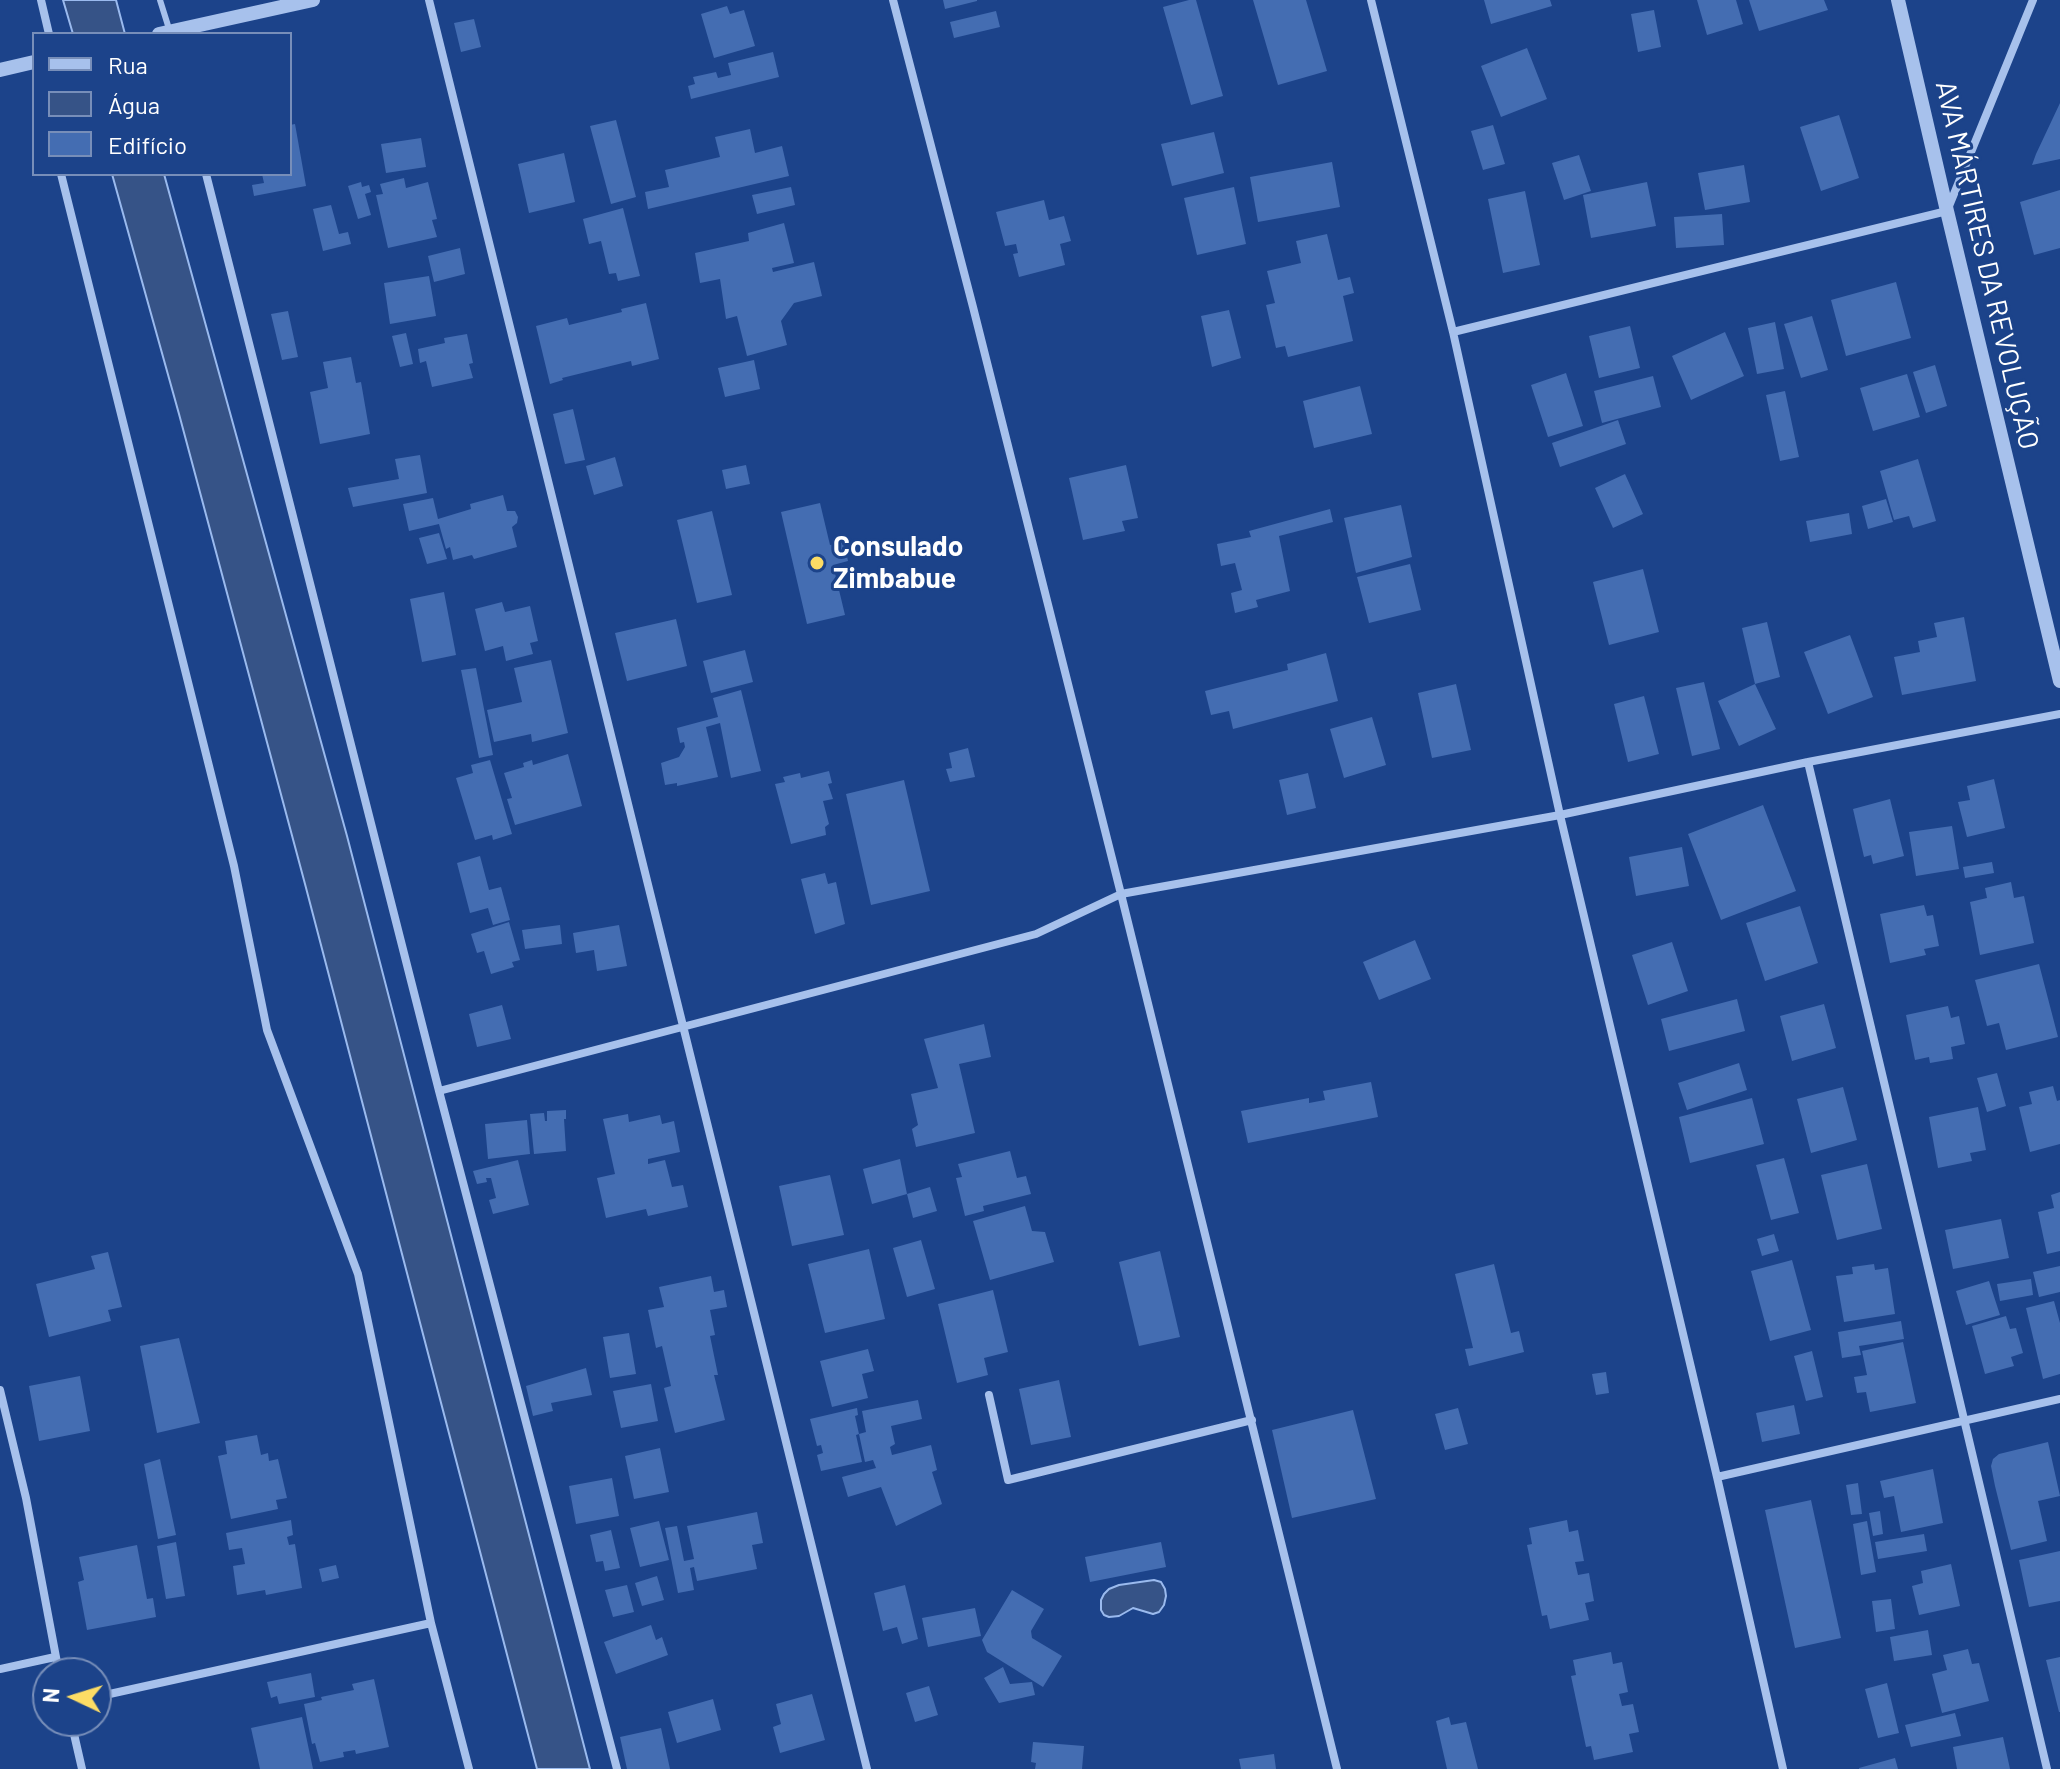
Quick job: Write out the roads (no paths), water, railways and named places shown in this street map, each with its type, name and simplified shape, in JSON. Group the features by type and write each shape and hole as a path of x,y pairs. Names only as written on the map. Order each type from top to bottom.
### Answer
{"street":[{"path":"41,0 49,32"},
{"path":"170,32 313,0"},
{"path":"429,0 867,1769"},
{"path":"893,0 1121,894 1337,1769"},
{"path":"1371,0 1453,332 1560,815 1783,1769"},
{"name":"AVA MÁRTIRES DA REVOLUÇÃO","path":"1898,0 2060,681"},
{"path":"1453,332 1947,211 2033,0"},
{"path":"0,70 32,64"},
{"path":"62,176 234,866 267,1030 358,1274 431,1623 469,1769"},
{"path":"207,176 439,1091 617,1769"},
{"path":"439,1091 1036,934 1121,894 1560,815 1808,762 2060,714"},
{"path":"1808,762 2047,1769"},
{"path":"0,1390 26,1498 55,1657"},
{"path":"989,1395 1008,1480 1252,1420"},
{"path":"1717,1477 2060,1399"},
{"path":"112,1693 431,1623"},
{"path":"0,1669 32,1662"},
{"path":"75,1737 82,1769"}],"lane":[{"path":"160,0 166,32"}],"water":[{"path":"63,0 116,0 124,32 72,32"},
{"path":"113,176 165,176 347,836 590,1769 537,1769 179,414"},
{"path":"1154,1580 1161,1582 1165,1589 1164,1605 1159,1612 1153,1614 1133,1608 1119,1616 1104,1615 1101,1600 1109,1589"}],"place":[{"name":"Consulado Zimbabue","path":"817,563"}]}
